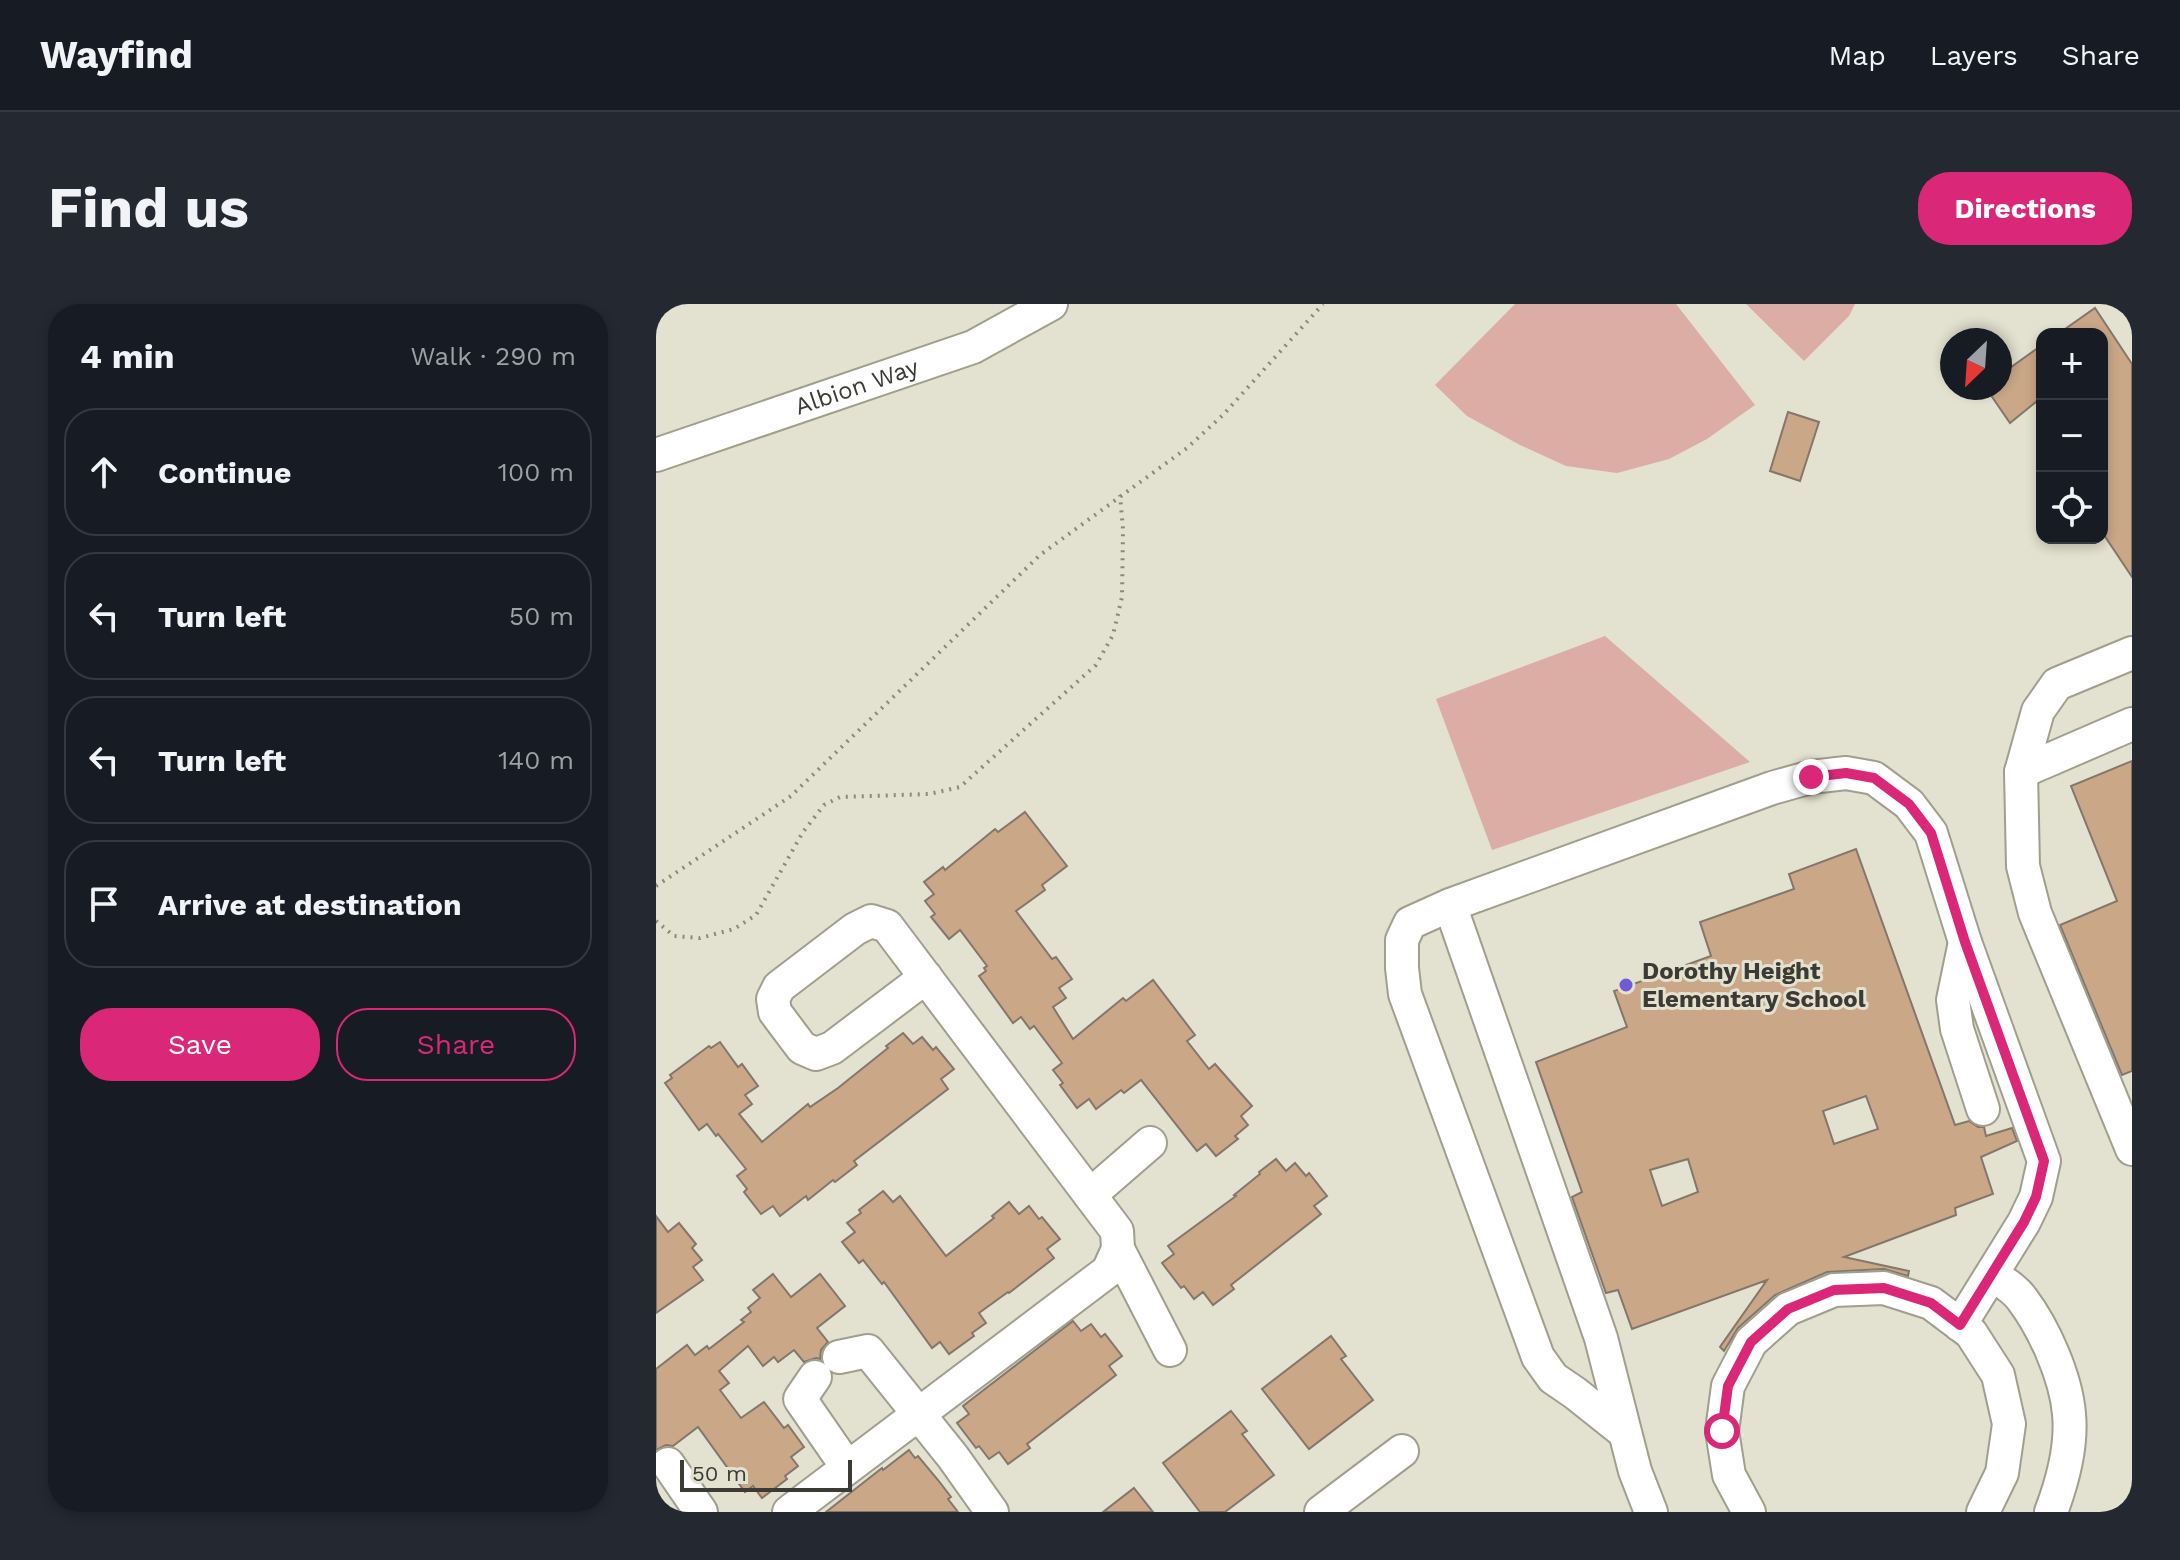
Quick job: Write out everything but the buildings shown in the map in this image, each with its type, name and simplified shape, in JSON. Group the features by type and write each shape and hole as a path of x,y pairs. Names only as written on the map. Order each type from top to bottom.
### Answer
{"street":[{"name":"Albion Way","path":"656,455 973,347 1051,304"},
{"path":"2132,653 2057,684 2038,711 2021,772 2023,866 2035,913 2132,1149"},
{"path":"2021,772 2132,724"},
{"path":"1624,1432 1553,1378 1538,1357 1405,994 1402,940 1410,923 1450,905 1772,788 1811,777 1846,773 1874,778 1909,804 1931,833 1965,942 2044,1161 2036,1197 2014,1241 1960,1325"},
{"path":"1450,905 1601,1338 1635,1471 1651,1512"},
{"path":"926,977 832,1048 816,1054 802,1048 775,1012 773,999 779,987 855,929 871,921 887,926 926,977 1117,1231 1118,1249 1170,1350"},
{"path":"1965,942 1953,1000 1957,1029 1983,1109"},
{"path":"1090,1195 1150,1143"},
{"path":"789,1512 1108,1271 1118,1249"},
{"path":"1993,1275 2021,1298 2043,1334 2061,1379 2069,1414 2068,1441 2051,1512"},
{"path":"1749,1512 1729,1475 1722,1431 1728,1386 1751,1342 1788,1309 1834,1290 1884,1288 1931,1303 1971,1333 1998,1375 2009,1424 2002,1473 1983,1512"},
{"path":"847,1467 800,1399 827,1367 868,1351 919,1413 992,1512"},
{"path":"1331,1509 1402,1451"},
{"path":"668,1464 701,1512"}],"path":[{"path":"656,886 791,796 1040,555 1187,448 1223,415 1323,304"},
{"path":"656,921 674,936 700,938 734,929 756,915 803,832 824,805 840,797 929,794 960,787 1096,665 1113,635 1122,597 1120,495"}],"shaded area":[{"path":"1515,304 1676,304 1755,405 1707,439 1669,459 1617,473 1566,466 1467,416 1435,385"},
{"path":"1746,304 1855,304 1849,316 1804,361"},
{"path":"1605,636 1750,762 1492,850 1436,699"}],"place":[{"name":"Dorothy Height Elementary School","path":"1626,985"}],"route":[{"path":"1722,1431 1728,1386 1751,1342 1788,1309 1834,1290 1884,1288 1931,1303 1960,1325 2024,1222 2036,1197 2044,1161 1965,942 1931,833 1909,804 1874,778 1846,773 1811,777"}]}
